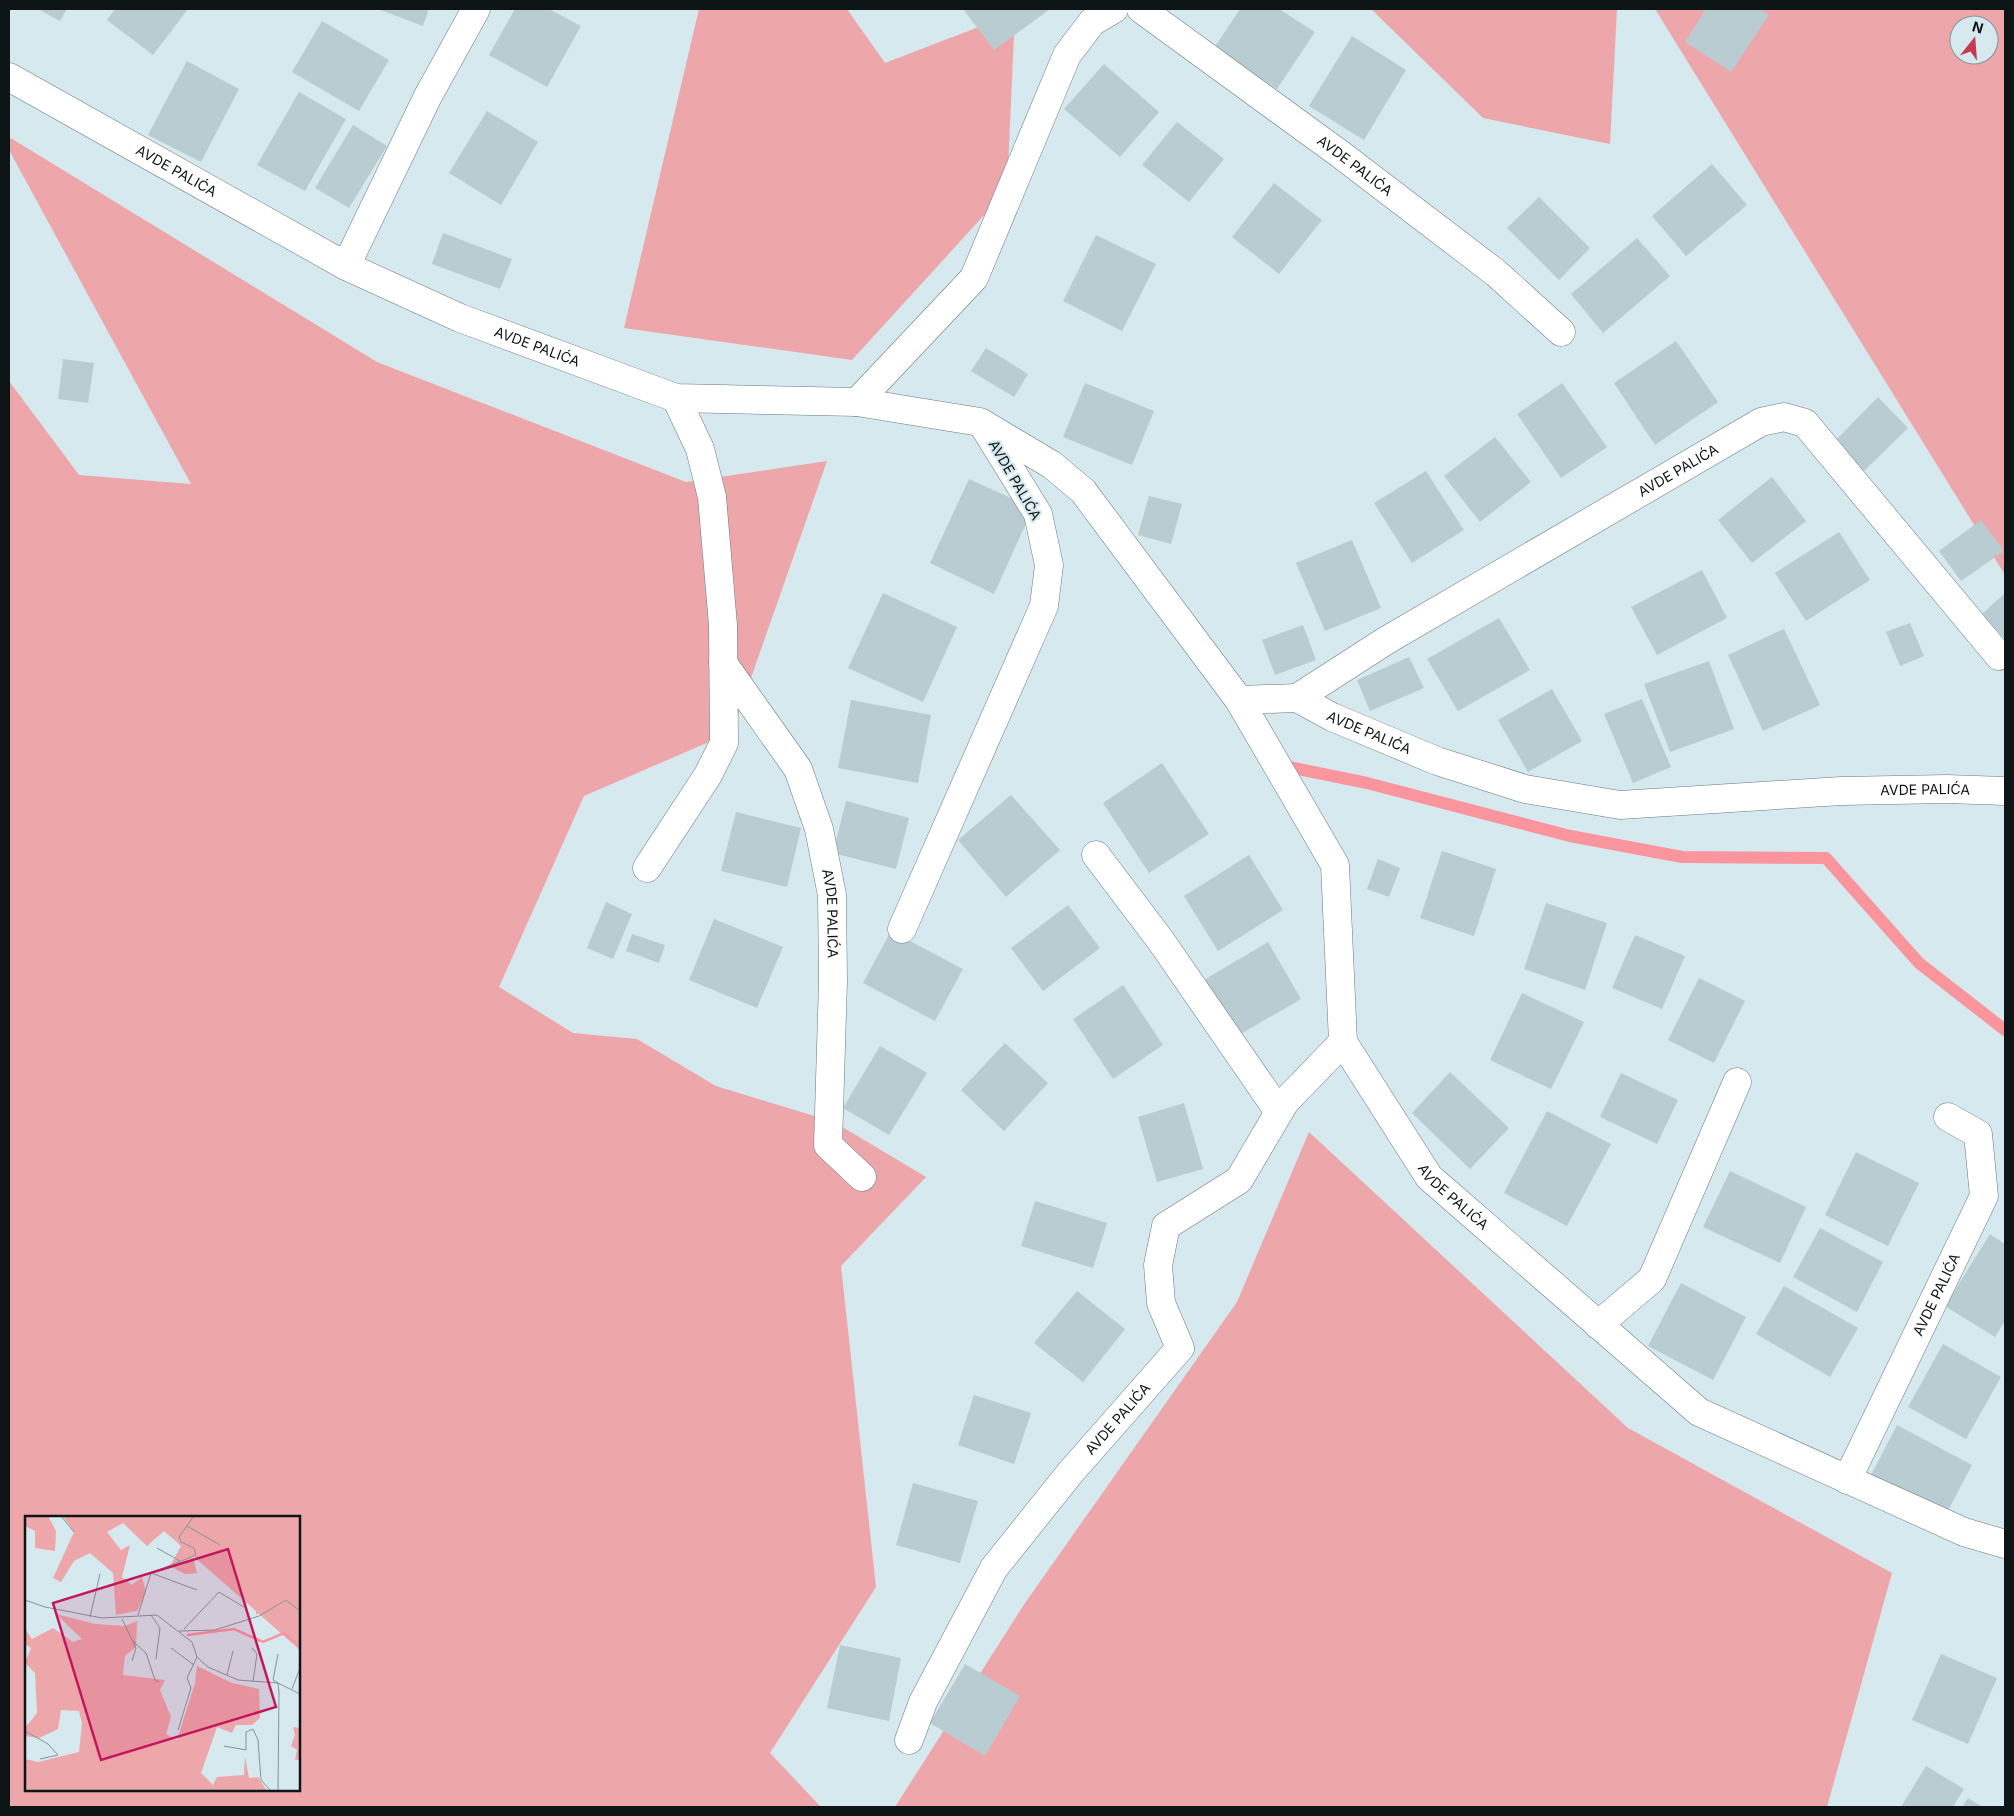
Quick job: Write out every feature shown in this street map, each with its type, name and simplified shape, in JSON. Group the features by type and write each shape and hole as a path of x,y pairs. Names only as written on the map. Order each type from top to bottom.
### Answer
{"street":[{"path":"346,266 428,96 476,9"},
{"path":"857,402 974,278 1067,55 1092,22 1114,9"},
{"name":"AVDE PALIĆA","path":"1141,9 1340,154 1496,274 1561,332"},
{"name":"AVDE PALIĆA","path":"9,77 346,266 460,318 676,398 857,402 980,422 1052,465 1083,491 1240,700 1335,865 1343,1042 1429,1177 1699,1412 1964,1532 2005,1544"},
{"path":"647,868 708,775 724,744 723,625 712,497 700,448 676,398"},
{"name":"AVDE PALIĆA","path":"1296,698 1386,640 1761,422 1784,417 1805,423 1999,656"},
{"name":"AVDE PALIĆA","path":"902,929 1044,606 1049,565 1038,514 980,422"},
{"name":"AVDE PALIĆA","path":"723,663 798,770 819,829 832,895 833,981 828,1145 862,1177"},
{"name":"AVDE PALIĆA","path":"1240,700 1296,698 1332,717 1437,761 1525,789 1620,806 1842,791 1956,789 2005,791"},
{"path":"1096,855 1161,941 1279,1112"},
{"name":"AVDE PALIĆA","path":"909,1740 923,1702 994,1568 1070,1473 1180,1348 1161,1303 1158,1265 1166,1226 1239,1180 1284,1102 1343,1042"},
{"path":"1598,1325 1652,1279 1737,1082"},
{"name":"AVDE PALIĆA","path":"1847,1480 1984,1196 1978,1134 1948,1117"}],"shaded area":[{"path":"699,9 847,9 885,63 1015,13 1007,190 852,360 624,328"},
{"path":"1371,9 1617,9 1610,144 1483,118"},
{"path":"1655,9 2005,9 2005,575"},
{"path":"9,137 377,362 686,482 827,461 732,732 584,796 499,987 573,1033 637,1039 716,1086 834,1122 926,1177 841,1266 876,1587 770,1753 821,1807 9,1807 9,381 79,475 191,484 9,150"},
{"path":"1309,1132 1628,1428 1892,1573 1827,1807 895,1807 1025,1603 1237,1302"}],"building":[{"path":"38,9 67,9 60,21"},
{"path":"115,9 188,9 153,55 107,20"},
{"path":"378,9 429,9 423,26"},
{"path":"515,9 549,9 581,26 547,87 489,55"},
{"path":"963,9 1050,9 994,50"},
{"path":"1240,9 1279,9 1315,32 1277,89 1214,48"},
{"path":"1706,9 1759,9 1769,15 1731,72 1685,42"},
{"path":"322,21 389,60 359,111 292,72"},
{"path":"1352,36 1406,70 1364,140 1309,106"},
{"path":"187,61 239,89 201,162 148,135"},
{"path":"1104,64 1159,112 1120,157 1064,109"},
{"path":"299,92 346,119 305,191 257,165"},
{"path":"487,111 538,142 501,205 449,173"},
{"path":"1177,122 1224,159 1189,202 1142,165"},
{"path":"353,125 387,146 349,208 315,188"},
{"path":"1712,164 1747,205 1686,256 1652,216"},
{"path":"1274,183 1322,220 1279,274 1232,237"},
{"path":"1539,197 1590,248 1559,280 1507,228"},
{"path":"443,233 512,259 500,289 432,264"},
{"path":"1096,235 1156,264 1122,331 1063,301"},
{"path":"1637,238 1670,276 1603,333 1571,294"},
{"path":"1676,341 1718,402 1655,445 1614,383"},
{"path":"986,348 1028,374 1014,397 971,371"},
{"path":"63,359 94,363 88,403 58,399"},
{"path":"1085,383 1154,411 1132,465 1063,437"},
{"path":"1562,383 1607,447 1561,478 1517,414"},
{"path":"1878,397 1908,428 1863,472 1833,443"},
{"path":"1495,437 1531,482 1480,522 1444,476"},
{"path":"1426,471 1464,530 1412,563 1374,503"},
{"path":"1772,477 1806,521 1752,563 1718,520"},
{"path":"969,479 1033,508 994,594 930,563"},
{"path":"1149,496 1182,504 1171,544 1138,535"},
{"path":"1981,520 2004,551 1961,581 1939,551"},
{"path":"1839,532 1870,580 1806,621 1775,573"},
{"path":"1352,540 1381,608 1325,631 1296,563"},
{"path":"1702,570 1727,618 1657,655 1631,607"},
{"path":"883,593 957,627 923,702 848,668"},
{"path":"2005,593 2005,639 1982,614"},
{"path":"1499,618 1530,670 1458,711 1427,659"},
{"path":"1910,623 1924,656 1900,666 1886,632"},
{"path":"1303,625 1316,660 1275,675 1262,640"},
{"path":"1784,629 1820,705 1763,731 1728,655"},
{"path":"1409,657 1424,688 1370,711 1357,680"},
{"path":"1709,661 1734,729 1670,752 1644,684"},
{"path":"1552,689 1582,741 1528,772 1498,720"},
{"path":"1642,699 1671,767 1633,783 1604,714"},
{"path":"851,700 931,715 918,783 838,768"},
{"path":"1162,763 1209,834 1149,873 1103,803"},
{"path":"1011,795 1060,850 1006,897 958,840"},
{"path":"846,801 909,818 896,869 833,853"},
{"path":"736,812 801,828 787,887 721,871"},
{"path":"1442,851 1496,869 1474,936 1420,918"},
{"path":"1249,855 1283,910 1218,951 1184,896"},
{"path":"1378,859 1400,868 1389,897 1367,889"},
{"path":"606,902 632,914 613,959 587,948"},
{"path":"1546,903 1607,923 1585,990 1524,969"},
{"path":"1068,905 1100,948 1043,991 1011,948"},
{"path":"714,919 783,947 757,1008 689,980"},
{"path":"891,931 963,969 935,1021 863,983"},
{"path":"632,934 665,945 659,963 626,951"},
{"path":"1635,935 1685,956 1662,1009 1612,988"},
{"path":"1268,942 1301,999 1237,1036 1204,980"},
{"path":"1699,978 1745,1001 1714,1063 1668,1040"},
{"path":"1123,985 1163,1045 1113,1079 1073,1019"},
{"path":"1522,993 1584,1022 1551,1089 1490,1060"},
{"path":"1005,1043 1048,1083 1004,1131 961,1090"},
{"path":"880,1046 927,1073 889,1135 843,1108"},
{"path":"1450,1072 1509,1128 1470,1169 1412,1113"},
{"path":"1621,1073 1678,1100 1657,1144 1600,1117"},
{"path":"1184,1103 1203,1169 1157,1182 1138,1117"},
{"path":"1547,1111 1611,1144 1567,1226 1504,1193"},
{"path":"1856,1152 1919,1183 1888,1246 1825,1215"},
{"path":"1730,1171 1806,1207 1780,1263 1703,1227"},
{"path":"1035,1201 1107,1223 1093,1268 1021,1246"},
{"path":"1820,1228 1883,1262 1857,1312 1793,1277"},
{"path":"1990,1234 2005,1244 2005,1321 1995,1337 1945,1306"},
{"path":"1681,1283 1746,1317 1713,1380 1648,1346"},
{"path":"1784,1286 1858,1328 1830,1377 1756,1334"},
{"path":"1077,1291 1125,1329 1083,1382 1034,1343"},
{"path":"1943,1344 2001,1377 1966,1439 1908,1407"},
{"path":"974,1395 1031,1413 1014,1464 958,1445"},
{"path":"1897,1425 1972,1465 1944,1518 1869,1479"},
{"path":"913,1483 978,1501 960,1563 896,1545"},
{"path":"840,1645 901,1658 889,1721 827,1708"},
{"path":"1941,1654 1997,1678 1968,1744 1912,1720"},
{"path":"965,1664 1020,1696 985,1756 930,1723"},
{"path":"1926,1766 1964,1789 1953,1807 1901,1807"},
{"path":"1968,1798 1983,1807 1962,1807"}],"waterway":[{"path":"1289,767 1367,783 1570,836 1682,857 1826,858 1919,963 2005,1030"}]}
